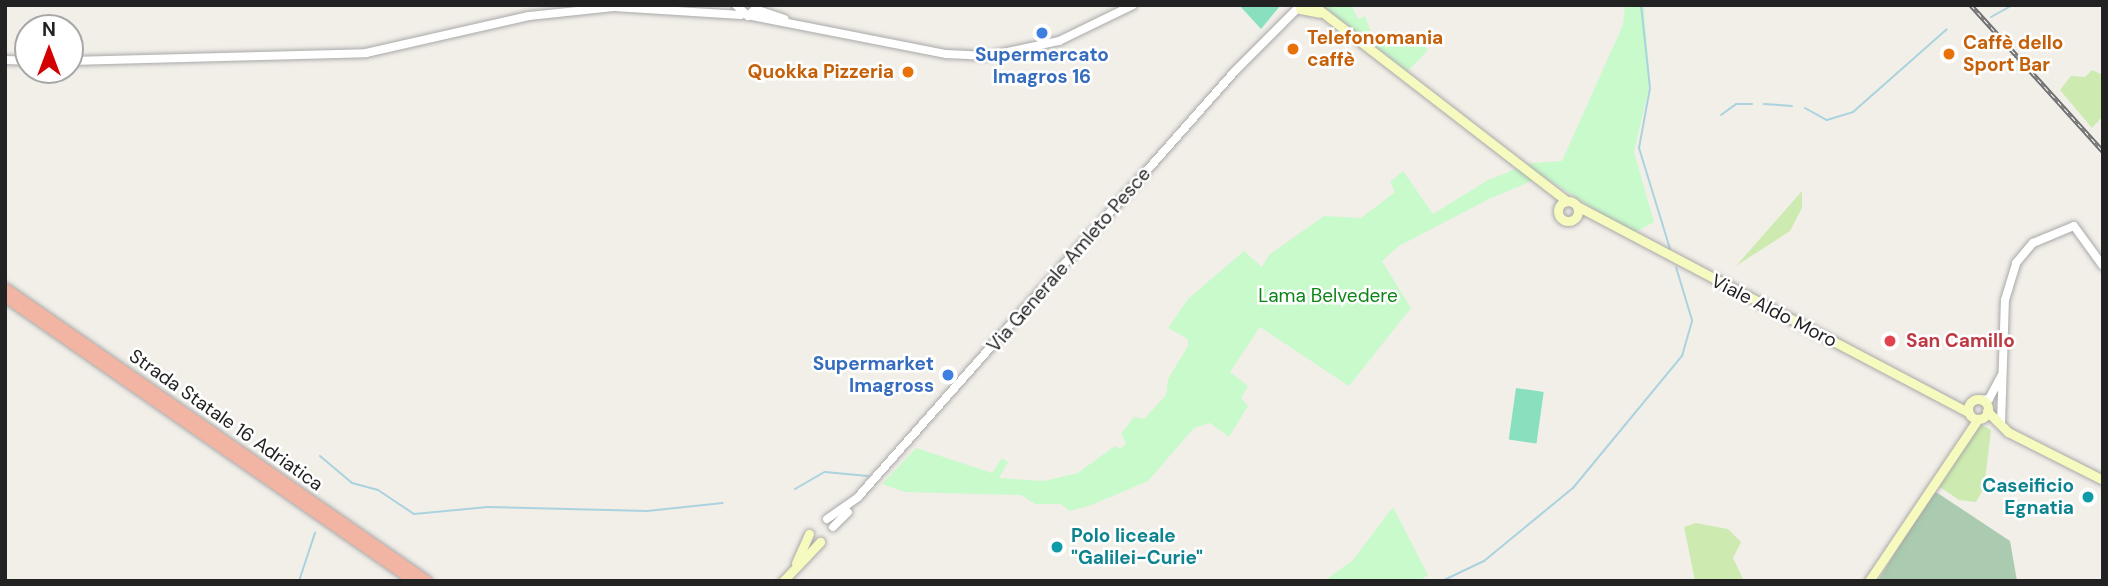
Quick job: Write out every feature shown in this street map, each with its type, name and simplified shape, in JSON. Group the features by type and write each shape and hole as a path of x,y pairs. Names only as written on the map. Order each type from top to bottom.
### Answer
{"highway":[{"name":"Strada Statale 16 Adriatica","path":"5,288 427,581"},
{"name":"Strada Statale 16 Adriatica","path":"5,297 413,581"},
{"path":"250,458 435,581"}],"main road":[{"path":"1313,5 1577,206 1574,220 1562,220 1544,182"},
{"path":"1297,7 1322,13"},
{"path":"1558,209 1567,201"},
{"name":"Viale Aldo Moro","path":"1577,206 1602,223 2004,428"},
{"name":"Viale Aldo Moro","path":"1574,220 1602,223"},
{"path":"1946,400 1975,400"},
{"path":"1975,400 1979,414"},
{"path":"1975,400 1979,414"},
{"path":"1869,581 1979,414"},
{"path":"2004,428 2103,480"},
{"path":"787,577 809,534"},
{"path":"787,577 820,542"}],"street":[{"path":"710,10 726,5"},
{"path":"736,5 741,15"},
{"path":"84,61 377,52 520,19 614,7 710,10 741,15 756,10 789,22 946,54 989,56 1059,41 1133,5"},
{"name":"Via Generale Amleto Pesce","path":"858,497 1297,7"},
{"path":"2004,428 2007,286 2016,263 2033,243 2074,226 2103,266"},
{"path":"1975,400 1991,396 2003,377"},
{"path":"1979,414 2003,377"},
{"path":"827,519 858,497"},
{"path":"833,527 858,497"}],"green space":[{"path":"1239,5 1279,5 1280,6 1261,29"},
{"path":"1321,5 1351,5 1358,19 1365,16 1371,33 1391,47 1416,35 1428,50 1408,71"},
{"name":"Lama Belvedere","path":"1625,5 1644,5 1650,83 1634,152 1654,222 1632,234 1543,176 1489,199 1399,246 1382,261 1411,308 1349,386 1260,327 1230,372 1248,386 1241,398 1248,406 1229,437 1210,423 1194,428 1148,481 1089,506 1069,511 1061,504 1035,504 1021,495 905,492 882,484 916,448 992,473 1002,458 1008,462 999,478 1044,481 1078,473 1115,446 1120,449 1126,443 1121,434 1134,417 1144,419 1166,395 1168,379 1188,346 1188,339 1168,328 1188,299 1244,251 1262,267 1269,255 1324,216 1361,218 1395,192 1390,182 1403,171 1433,214 1488,180 1532,163 1562,161 1623,25"},
{"path":"2092,70 2103,75 2103,116 2092,128 2060,90 2071,76 2085,77"},
{"path":"1802,191 1802,208 1790,231 1736,266"},
{"path":"1516,388 1544,392 1536,443 1509,439"},
{"path":"1978,423 1991,430 1984,488 1976,502 1959,500 1934,483"},
{"path":"1933,490 2010,541 2017,581 1878,581"},
{"path":"1393,507 1428,575 1419,581 1324,581 1353,560"},
{"path":"1696,523 1728,529 1741,542 1733,558 1744,581 1695,581 1684,527"}],"waterway":[{"path":"1641,5 1650,88 1639,148 1670,249"},
{"path":"1991,17 2013,5"},
{"path":"1805,108 1827,120 1853,112 1947,29"},
{"path":"1721,115 1736,104 1752,104"},
{"path":"1764,104 1792,106"},
{"path":"1442,581 1484,561 1573,488 1682,356 1692,320 1676,267"},
{"path":"320,456 352,483 378,490 414,514 488,507 647,511 723,503"},
{"path":"795,489 825,472 868,476"},
{"path":"299,581 315,533"}],"railway":[{"path":"1971,5 2103,151"}],"place":[{"name":"Supermercato Imagros 16","path":"1042,33"},
{"name":"Telefonomania caffè","path":"1293,49"},
{"name":"Caffè dello Sport Bar","path":"1949,54"},
{"name":"Quokka Pizzeria","path":"908,72"},
{"name":"San Camillo","path":"1890,341"},
{"name":"Supermarket Imagross","path":"948,375"},
{"name":"Caseificio Egnatia","path":"2088,497"},
{"name":"Polo liceale \"Galilei-Curie\"","path":"1057,547"}]}
